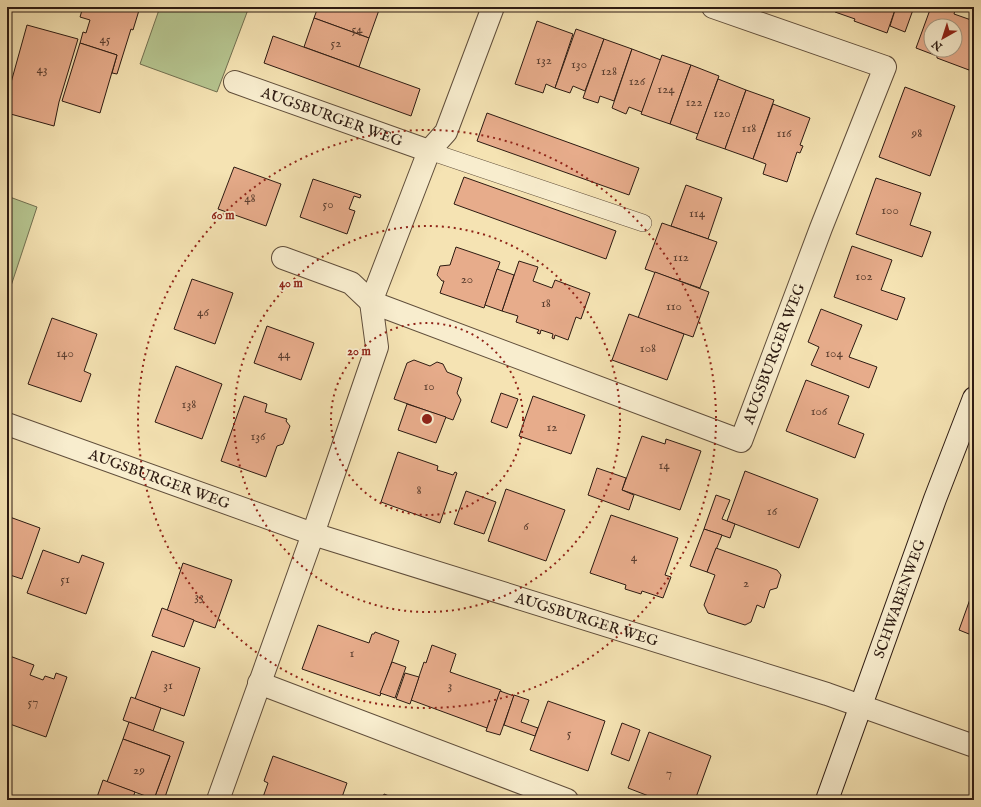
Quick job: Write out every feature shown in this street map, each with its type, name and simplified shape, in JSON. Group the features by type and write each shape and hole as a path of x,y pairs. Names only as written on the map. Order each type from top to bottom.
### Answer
{"street":[{"path":"218,800 313,534 377,347 371,302 429,151 446,132 493,7"},
{"name":"AUGSBURGER WEG","path":"283,258 351,283 371,302 741,442 821,228 885,67 713,7"},
{"name":"AUGSBURGER WEG","path":"235,82 429,151"},
{"name":"SCHWABENWEG","path":"827,800 935,499 974,398"},
{"name":"AUGSBURGER WEG","path":"7,424 313,534 861,705 974,746"},
{"path":"259,683 568,800"}],"lane":[{"path":"429,151 643,223"}],"green space":[{"path":"160,7 249,7 217,92 140,64"},
{"path":"7,196 37,207 7,298"}],"building":[{"path":"83,7 140,7 133,30 131,29 117,74 112,73 117,55 80,43 83,32 86,33 90,20 80,17"},
{"path":"318,7 370,7 379,10 369,38 314,18"},
{"path":"836,7 896,7 887,33 854,21 855,19 835,12"},
{"path":"896,7 914,7 905,32 890,26"},
{"path":"931,7 956,7 954,14 974,21 974,57 969,70 937,58 963,58 963,18 927,18"},
{"path":"314,18 369,38 359,67 304,47"},
{"path":"537,21 573,34 555,88 546,84 543,93 515,84"},
{"path":"27,25 78,39 59,102 54,126 7,113 7,97"},
{"path":"576,29 604,39 585,91 573,86 570,93 555,88"},
{"path":"923,29 923,51 916,48"},
{"path":"273,36 420,89 411,116 264,63"},
{"path":"604,39 632,49 614,101 600,96 598,103 583,98"},
{"path":"80,43 117,55 100,113 62,101"},
{"path":"632,49 661,60 642,112 629,107 626,114 612,108"},
{"path":"662,55 691,65 670,124 641,114"},
{"path":"691,65 719,76 698,134 670,124"},
{"path":"718,79 746,90 725,149 696,139"},
{"path":"905,87 955,106 930,176 879,157"},
{"path":"746,90 774,100 753,159 725,149"},
{"path":"773,104 810,118 800,145 803,146 800,153 797,152 787,182 763,174 766,164 753,159"},
{"path":"487,113 639,168 629,195 477,141"},
{"path":"234,167 281,184 266,226 218,209"},
{"path":"464,177 616,231 606,259 454,204"},
{"path":"876,178 921,193 910,225 931,232 922,257 856,234"},
{"path":"313,179 361,195 360,198 354,196 349,209 355,211 347,234 300,217"},
{"path":"686,185 722,198 708,239 671,226"},
{"path":"662,223 717,242 700,288 645,269"},
{"path":"852,246 892,260 881,290 905,298 897,320 834,297"},
{"path":"456,247 500,262 484,308 440,293 444,281 442,281 437,275 440,266 450,265"},
{"path":"519,261 538,267 533,281 552,288 555,280 590,293 581,319 576,317 568,340 555,335 554,339 552,338 553,334 541,330 540,334 537,333 539,330 516,322 518,316 502,311"},
{"path":"497,269 514,275 502,311 485,305"},
{"path":"655,272 709,292 693,337 638,318"},
{"path":"192,279 233,293 215,344 174,329"},
{"path":"821,309 862,325 849,357 877,367 869,388 811,365 819,347 808,342"},
{"path":"629,314 684,334 667,380 612,360"},
{"path":"52,318 97,334 84,371 91,374 81,402 28,384"},
{"path":"267,326 314,343 301,380 254,363"},
{"path":"414,360 430,366 437,362 443,364 447,372 462,378 457,393 461,400 453,420 394,399 407,363"},
{"path":"176,366 222,384 202,439 155,422"},
{"path":"806,380 849,396 838,424 864,434 855,458 786,431"},
{"path":"501,393 518,399 507,428 491,422"},
{"path":"244,396 267,404 265,412 287,419 286,421 290,426 283,444 277,446 266,477 221,461"},
{"path":"533,396 585,415 571,454 519,436"},
{"path":"407,404 446,417 436,443 398,430"},
{"path":"642,436 665,444 666,439 701,451 680,510 622,490"},
{"path":"398,452 438,466 437,470 453,475 455,472 457,473 440,523 381,502"},
{"path":"597,468 626,478 622,490 634,495 629,510 588,495"},
{"path":"745,471 818,499 799,548 727,521"},
{"path":"506,489 565,510 546,561 488,541"},
{"path":"466,491 496,502 484,534 454,524"},
{"path":"716,495 730,500 722,519 735,524 730,538 704,529"},
{"path":"611,515 678,538 665,575 671,577 663,598 642,591 641,594 625,589 626,585 590,573"},
{"path":"7,516 40,528 22,579 7,574"},
{"path":"704,529 722,535 707,572 690,566"},
{"path":"716,548 777,570 781,575 777,588 770,590 764,608 757,605 751,622 745,625 708,613 704,605 715,575 707,572"},
{"path":"43,550 79,563 82,555 104,563 86,614 27,593"},
{"path":"183,563 232,580 215,628 167,611"},
{"path":"974,588 974,636 959,630"},
{"path":"162,608 194,620 184,647 152,636"},
{"path":"318,625 369,643 372,634 375,632 399,641 380,696 302,669"},
{"path":"432,645 456,654 450,672 501,690 487,728 411,700 424,662 426,663"},
{"path":"152,651 200,668 184,716 135,699"},
{"path":"7,655 34,665 30,675 43,680 45,676 54,679 56,673 67,677 46,737 7,723"},
{"path":"392,662 406,667 395,698 380,693"},
{"path":"405,673 419,677 410,704 396,699"},
{"path":"500,691 514,696 500,735 486,731"},
{"path":"514,695 529,700 521,722 538,728 535,736 504,725"},
{"path":"131,697 161,708 153,731 123,720"},
{"path":"548,701 605,721 588,771 530,750"},
{"path":"129,722 184,742 164,800 154,799 170,756 123,739"},
{"path":"622,723 640,730 629,761 611,754"},
{"path":"649,732 711,756 695,800 659,800 628,788"},
{"path":"123,739 170,756 154,799 107,782"},
{"path":"273,756 347,783 341,800 262,800 268,783 264,781"},
{"path":"103,780 135,792 132,800 96,800"},
{"path":"384,794 399,800 382,800"}]}
